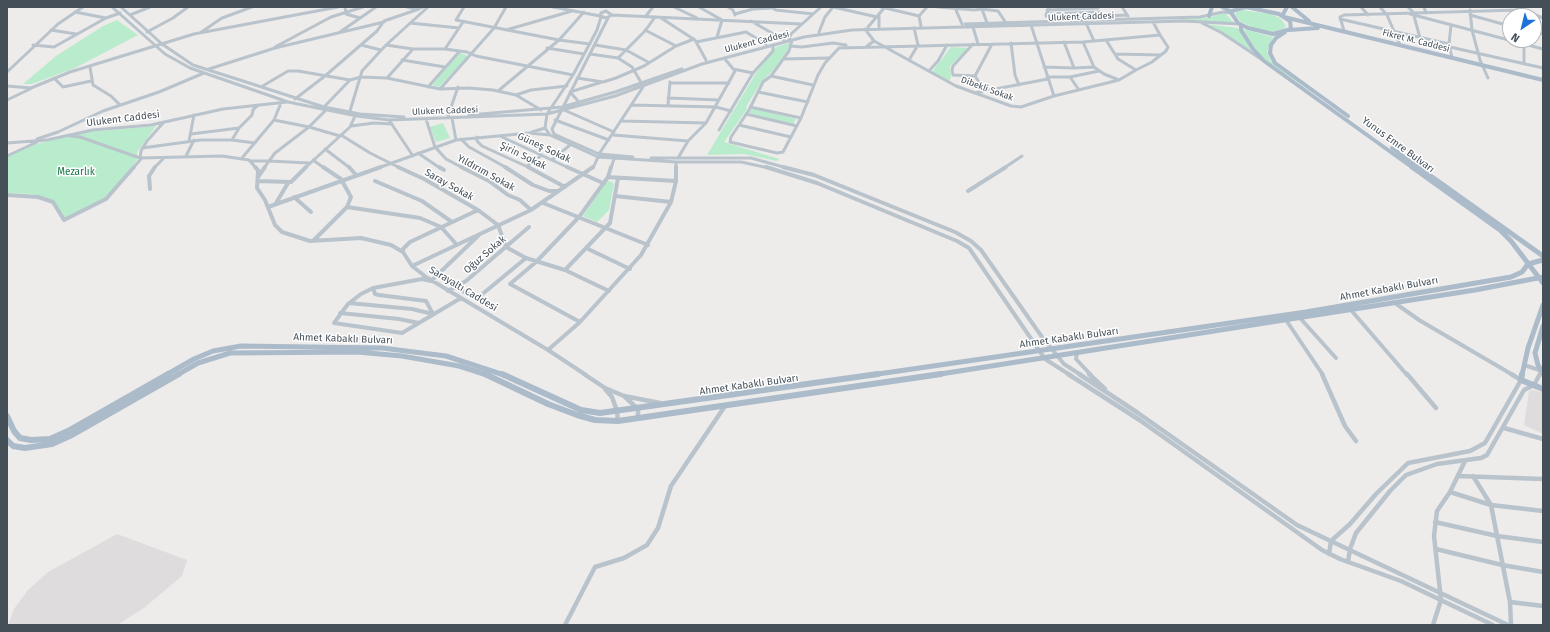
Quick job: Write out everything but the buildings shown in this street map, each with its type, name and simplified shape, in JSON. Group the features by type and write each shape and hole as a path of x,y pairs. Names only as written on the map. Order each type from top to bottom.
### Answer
{"main road":[{"path":"1209,16 1212,7"},
{"path":"1222,7 1232,13 1241,7 1262,9 1272,7"},
{"path":"1287,7 1283,17 1292,24 1287,31 1276,38 1271,45 1270,53 1274,63 1543,256"},
{"path":"1292,7 1313,24"},
{"name":"Fikret M. Caddesi","path":"1262,9 1283,17 1344,31 1483,67"},
{"name":"Yunus Emre Bulvarı","path":"1232,13 1234,19 1241,25 1241,30 1253,49 1264,61 1500,230 1542,279"},
{"path":"1241,25 1268,34 1312,28 1323,29 1543,81"},
{"path":"1519,252 1524,265 1522,272"},
{"path":"1522,272 1528,264 1543,260"},
{"name":"Ahmet Kabaklı Bulvarı","path":"7,416 14,431 20,438 31,440 50,439 68,431 194,359 213,351 241,346 382,348 446,356 493,370 581,410 600,413 638,410 1306,312 1511,277 1522,272"},
{"name":"Ahmet Kabaklı Bulvarı","path":"7,440 14,446 24,448 52,444 72,435 198,363 230,353 357,352 402,356 459,366 483,373 548,404 577,415 595,420 618,421 1045,358 1542,279"},
{"path":"1543,305 1524,365 1521,380 1543,389"},
{"path":"1541,369 1535,353 1543,326"}],"street":[{"path":"7,72 51,30 83,7"},
{"path":"112,7 156,46 176,61 204,73 288,102"},
{"path":"123,8 131,7"},
{"path":"130,15 150,7"},
{"path":"147,32 171,20 188,7"},
{"path":"239,7 245,10"},
{"path":"200,33 202,30 222,18 252,7"},
{"path":"7,100 54,78 77,70 200,33 338,7"},
{"path":"345,12 346,7"},
{"path":"275,48 295,35 331,17 363,7"},
{"path":"340,33 376,7"},
{"path":"407,7 421,8"},
{"path":"350,111 362,71 386,45 428,7"},
{"path":"464,7 456,20 559,40 590,44"},
{"path":"440,89 494,28 506,7"},
{"path":"553,7 572,9 608,18"},
{"path":"563,108 584,54 597,30 600,17 608,7"},
{"path":"645,17 653,7"},
{"path":"674,7 699,19"},
{"path":"699,7 722,20"},
{"path":"728,7 734,10 736,20"},
{"path":"735,14 753,9 772,7 813,14"},
{"path":"820,7 801,24 790,39 791,46 784,59 771,76 763,82 746,114 729,141 734,144 779,154 785,150 801,118 814,85 829,58 839,48 867,46 883,47 1084,42 1160,35"},
{"path":"819,32 825,17 833,7 877,17"},
{"path":"919,16 883,7 877,17 866,28 819,32 706,60 642,85 579,102 563,108 559,111 554,120 552,129 554,134 599,156 677,160 751,158 814,175 955,232 971,241 980,250 1056,356 1064,364 1114,397 1297,525 1508,625"},
{"path":"919,16 927,7"},
{"path":"938,7 956,10 982,8 998,11 1006,23"},
{"path":"998,11 999,7"},
{"path":"1122,7 1128,17"},
{"path":"1360,7 1368,15"},
{"path":"1380,7 1387,15 1396,32 1400,45"},
{"path":"1409,7 1415,15 1420,38"},
{"path":"1424,7 1426,13"},
{"path":"123,8 147,32 183,60 325,109 350,111 387,117 448,116 563,108 614,133 688,141"},
{"path":"208,69 275,48 384,22 421,8"},
{"path":"982,8 987,23"},
{"path":"1046,14 1048,8 1097,8 1103,16"},
{"path":"505,30 572,9"},
{"path":"1415,15 1467,9 1502,10"},
{"path":"1467,9 1470,15 1478,53 1488,78"},
{"path":"956,10 962,24"},
{"path":"75,12 106,18"},
{"path":"345,12 348,15 360,18"},
{"path":"498,91 547,48 559,40 584,12"},
{"path":"589,13 603,12 645,17 750,20 801,24"},
{"path":"1046,14 1100,12"},
{"path":"878,28 1128,17 1209,16 1223,12 1232,13"},
{"path":"34,45 54,47 106,18 120,13"},
{"path":"550,135 545,128 547,114 550,108 575,77 590,54 611,13"},
{"path":"867,46 873,40 878,28 879,14"},
{"path":"1046,14 1046,16 1051,18 1103,16 1128,17"},
{"path":"1340,19 1340,17 1344,15 1409,14 1502,37"},
{"path":"1470,15 1502,24"},
{"path":"919,16 921,26"},
{"path":"618,58 645,30 655,17"},
{"path":"662,18 695,40 706,60"},
{"path":"1340,19 1543,68"},
{"path":"1340,19 1344,31"},
{"path":"717,37 722,20"},
{"path":"750,20 784,40"},
{"path":"1198,21 1222,33 1264,61"},
{"name":"Ulukent Caddesi","path":"563,108 642,85 702,64 790,39 831,32 866,28 973,27 1198,21 1241,25"},
{"name":"Ulukent Caddesi","path":"7,143 41,140 92,130 132,127 194,115 288,102 296,99 326,76 384,22"},
{"path":"445,49 463,22"},
{"path":"1115,54 1161,55 1168,47 1153,22"},
{"path":"410,23 459,28"},
{"path":"520,33 528,23"},
{"path":"1086,24 1094,41"},
{"path":"1031,25 1038,42 1044,67 1054,96"},
{"path":"1451,25 1449,46 1452,58"},
{"path":"973,27 978,44"},
{"name":"Dibekli Sokak","path":"866,28 873,40 883,47 929,71 974,93 1011,106 1021,107 1054,96 1119,80 1161,55"},
{"path":"909,60 918,45 914,28"},
{"path":"51,30 76,34"},
{"path":"645,30 676,46"},
{"path":"570,92 634,71 676,46 695,40 746,32 766,44"},
{"path":"1106,40 1118,59 1136,70"},
{"path":"1064,42 1074,68"},
{"path":"1084,42 1094,67 1099,71 1119,80"},
{"path":"791,46 802,47 833,43 853,47"},
{"path":"1011,43 1014,75 1019,85"},
{"path":"973,44 953,66 952,70 953,75 975,76"},
{"path":"975,76 992,44"},
{"path":"360,45 381,50"},
{"path":"386,45 413,49 445,49 603,82"},
{"path":"595,45 626,50 648,62"},
{"path":"719,130 753,73 773,51 773,45"},
{"path":"929,71 938,61 947,45"},
{"path":"547,48 584,54"},
{"path":"1524,48 1524,64"},
{"path":"387,78 413,49"},
{"path":"428,87 459,52"},
{"path":"590,54 618,58 632,67 642,85"},
{"path":"724,58 733,69 753,73"},
{"path":"784,59 829,58"},
{"path":"402,60 445,67"},
{"path":"90,67 91,81 120,105"},
{"path":"1044,67 1094,67"},
{"path":"548,350 580,322 630,269 648,245 671,202 676,181 677,160 688,141 706,123 716,107 734,72 733,69"},
{"path":"261,87 288,71 298,71 350,80 360,78 387,78 440,89 458,87 498,91 516,95 542,110"},
{"path":"974,93 1048,78 1070,77 1099,71"},
{"path":"25,142 58,132 120,105 204,73"},
{"path":"668,105 670,76"},
{"path":"771,76 814,85"},
{"path":"975,76 985,91"},
{"path":"1070,77 1079,90"},
{"path":"54,78 63,88 91,81"},
{"path":"258,179 269,161 309,127 350,80"},
{"path":"670,83 729,83"},
{"path":"412,266 531,210 592,169 632,105 642,85"},
{"path":"7,86 31,88"},
{"path":"516,95 531,90 567,86"},
{"path":"448,116 458,87"},
{"path":"570,92 579,102"},
{"path":"758,92 808,102"},
{"path":"668,98 719,100"},
{"name":"Ulukent Caddesi","path":"288,102 391,122 426,119 547,114 559,111"},
{"path":"242,158 274,120 281,103"},
{"path":"232,140 239,128 252,115 253,110 258,105"},
{"path":"632,105 716,107 731,111"},
{"path":"750,107 801,118"},
{"path":"746,114 797,126"},
{"path":"189,141 194,115"},
{"path":"276,204 288,183 291,182 309,163 350,127 355,116"},
{"path":"452,118 456,140"},
{"path":"426,119 435,147"},
{"name":"Saray Sokak","path":"274,120 309,127 341,136 390,164 424,179 478,210 498,225"},
{"path":"554,120 609,140"},
{"path":"622,120 706,123"},
{"path":"7,195 38,197 53,202 64,220 106,199 140,158 142,148 155,130 164,122"},
{"path":"350,127 391,122 413,156"},
{"path":"739,125 791,137"},
{"path":"191,134 239,128"},
{"path":"529,133 545,128"},
{"path":"268,207 456,140 529,133 550,135 570,145 599,156 614,159 741,162 758,164 817,183 957,241 969,248 983,266 1045,358 1141,421 1329,554 1394,579 1494,625"},
{"path":"65,135 80,137 140,158 186,156 242,158 250,161 309,163"},
{"name":"Güneş Sokak","path":"498,135 603,183"},
{"name":"Şirin Sokak","path":"477,137 477,141 482,146 527,166 565,187"},
{"path":"461,139 469,147 520,175 533,185 549,191 560,191"},
{"path":"7,156 41,140"},
{"path":"142,148 194,140 232,140 256,143"},
{"path":"186,156 194,140"},
{"path":"552,160 570,145"},
{"name":"Yıldırım Sokak","path":"435,147 446,159 489,181 508,195 520,200 531,210"},
{"path":"326,149 346,163 356,175"},
{"path":"418,154 444,170"},
{"path":"527,166 542,155"},
{"path":"968,191 1022,156"},
{"path":"150,189 149,176 151,171 164,157"},
{"path":"580,322 510,284 536,262 579,217 608,177 613,166 614,159"},
{"path":"313,160 341,180 350,197 350,202 347,207 313,241"},
{"path":"250,161 258,170 257,188 278,229 290,235 313,241 342,238 371,239 391,245 403,252 403,249 410,242 441,226 478,210"},
{"path":"608,177 676,181"},
{"path":"565,270 610,224 618,178"},
{"path":"258,179 288,183"},
{"path":"375,181 422,201 452,222"},
{"path":"615,196 671,202"},
{"path":"294,197 311,212"},
{"path":"543,203 648,245"},
{"path":"347,207 420,218 441,226 457,245"},
{"path":"498,225 506,247 536,262 565,270 608,291"},
{"name":"Oğuz Sokak","path":"448,290 466,281 529,227"},
{"path":"461,298 402,333 334,323 340,313 349,304 361,294 373,288 422,279 431,281 479,235"},
{"path":"586,248 630,269"},
{"name":"Sarayaltı Caddesi","path":"403,252 412,266 431,281 548,350 605,388 624,396"},
{"path":"456,287 472,296 480,296 526,258"},
{"path":"373,288 375,294 379,295 421,299 426,301 433,314"},
{"path":"1329,554 1331,541 1350,524 1376,494 1408,463 1470,451 1485,442 1521,380 1419,320 1396,303"},
{"path":"349,304 370,304 412,309 433,314"},
{"path":"1351,310 1436,408"},
{"path":"340,313 400,319 418,323"},
{"path":"1300,318 1336,358"},
{"path":"1286,320 1316,363 1327,383 1345,426 1356,441"},
{"path":"1077,353 1076,359 1080,365 1114,397"},
{"path":"1348,562 1350,550 1356,533 1390,491 1406,475 1437,464 1481,458 1487,455 1504,428 1524,390 1534,385 1541,369 1524,365"},
{"path":"605,388 612,397 617,411 618,421"},
{"path":"624,396 670,405"},
{"path":"624,396 638,410 638,419"},
{"path":"565,625 596,567 624,558 647,545 658,528 670,486 725,406"},
{"path":"1504,428 1543,439"},
{"path":"1433,625 1441,600 1434,536 1437,511 1450,492 1465,460"},
{"path":"1458,476 1543,479"},
{"path":"1473,476 1491,505 1510,602 1511,625"},
{"path":"1450,492 1491,505 1543,510"},
{"path":"1435,522 1497,536 1543,542"},
{"path":"1436,550 1502,565 1543,572"},
{"path":"1510,602 1543,606"}],"shaded area":[{"path":"1533,390 1543,393 1543,434 1524,425 1529,391"},
{"path":"117,534 187,560 182,576 144,608 117,625 8,625 14,609 28,590 48,572"}],"green space":[{"path":"1242,10 1270,14 1280,18 1286,26 1283,29 1272,32 1255,29 1240,21 1236,16 1235,13"},
{"path":"1225,13 1234,23 1167,20 1206,18"},
{"path":"117,20 138,35 75,68 32,84 23,84 56,56 103,26"},
{"path":"1206,24 1238,28 1253,53"},
{"path":"1243,29 1273,37 1267,52 1271,61 1328,103 1266,61 1255,49"},
{"path":"790,43 787,51 774,69 760,84 746,107 747,109 724,142 779,159 777,161 744,154 707,155 756,73 776,47"},
{"path":"951,47 968,48 950,66 951,78 949,81 932,72"},
{"path":"460,53 468,56 439,87 432,85"},
{"path":"752,108 796,119 793,124 749,113"},
{"path":"443,123 450,138 436,142 430,127"},
{"name":"Mezarlık","path":"156,126 137,152 137,160 107,198 63,219 54,201 31,194 7,193 7,157 36,144 88,132"},
{"path":"607,181 614,184 609,210 597,222 583,216"}]}
